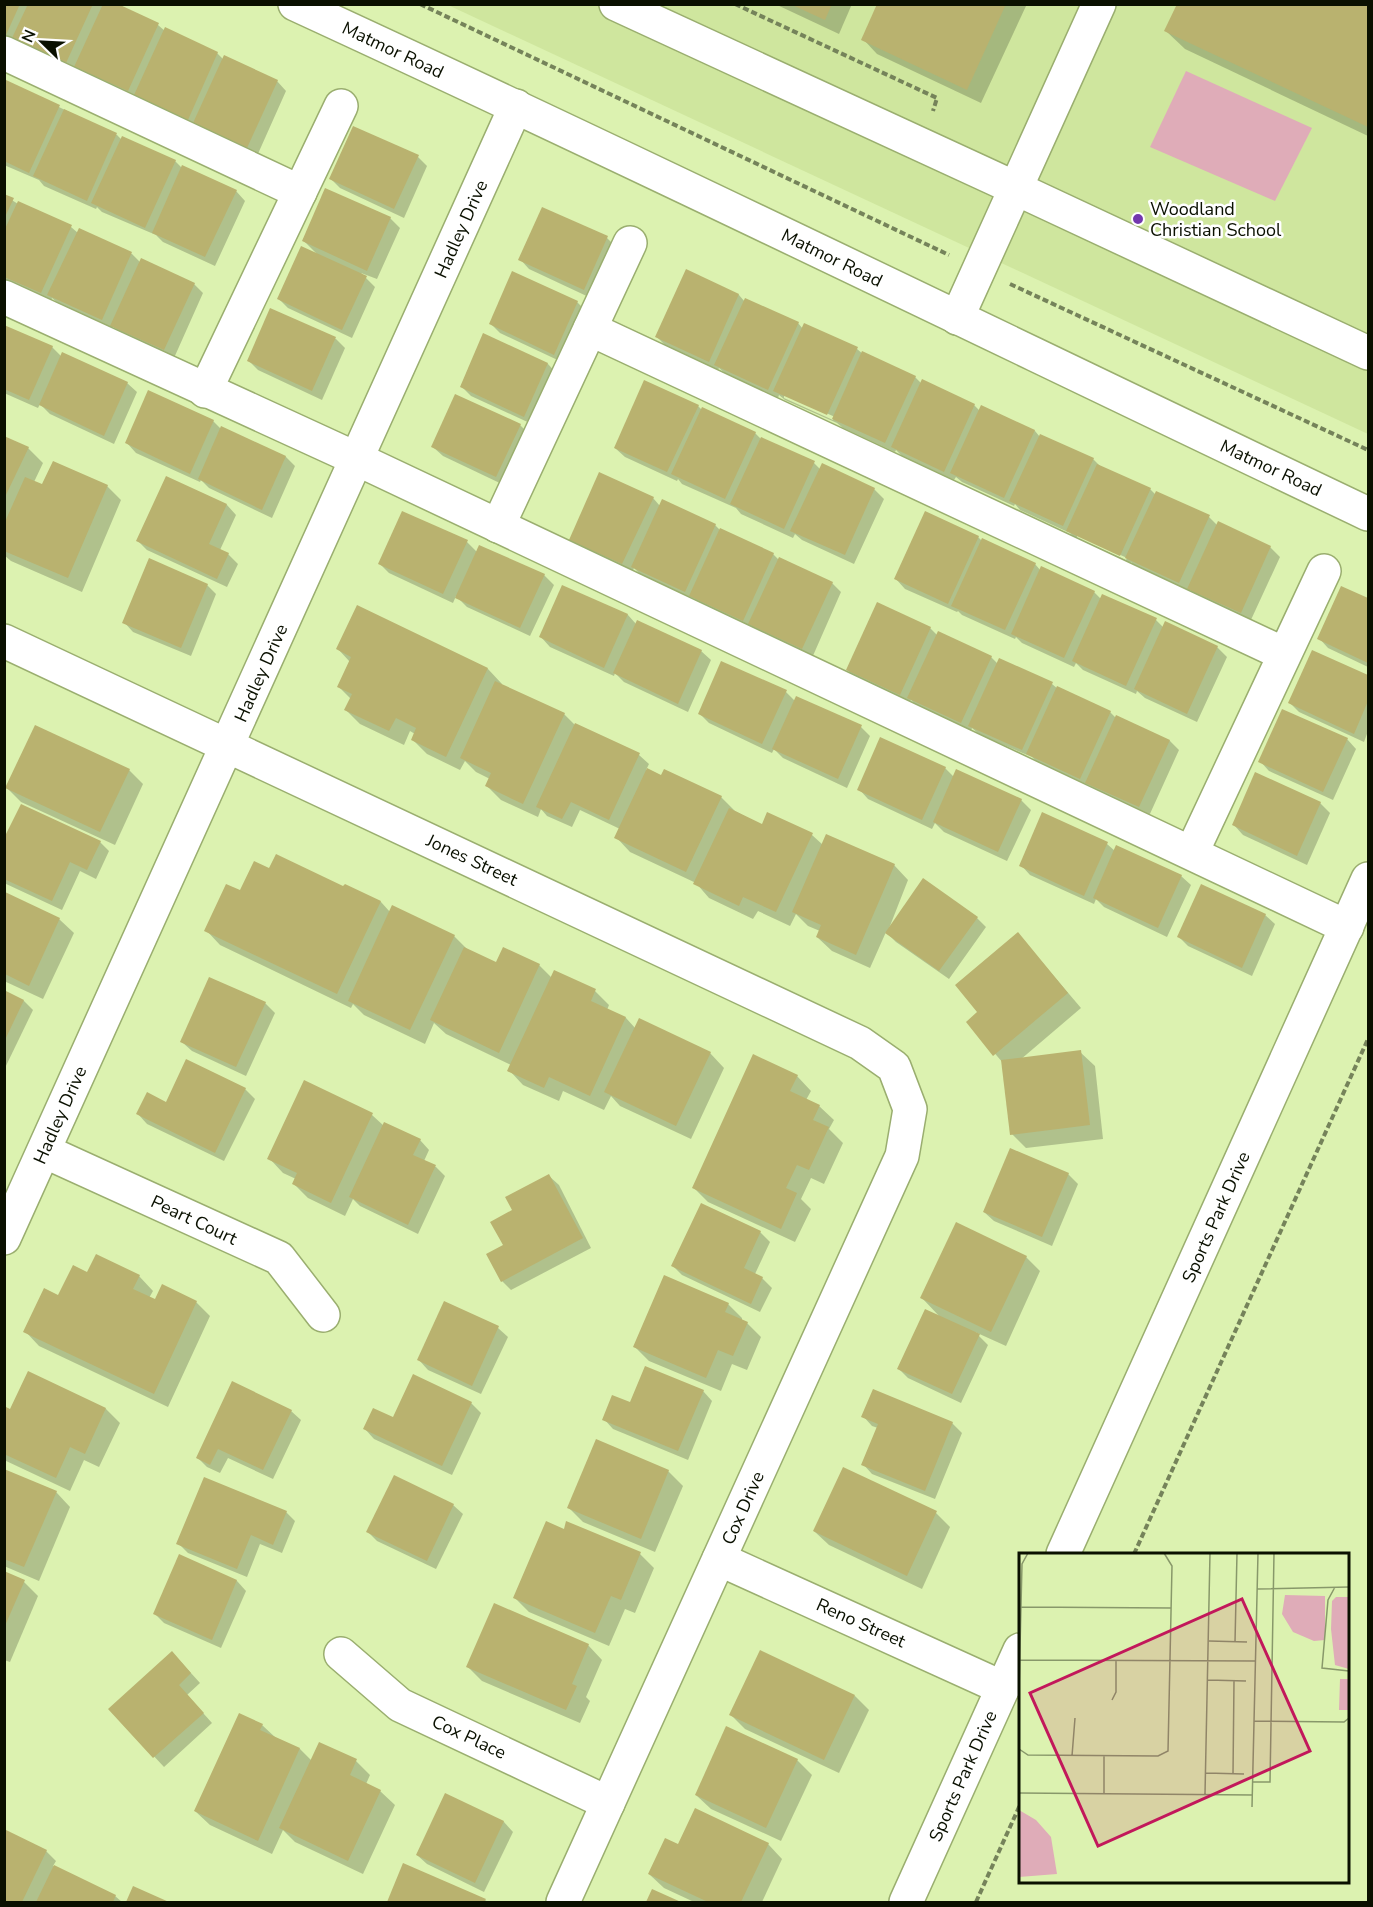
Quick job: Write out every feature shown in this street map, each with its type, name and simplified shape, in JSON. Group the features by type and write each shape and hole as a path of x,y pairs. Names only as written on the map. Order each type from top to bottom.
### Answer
{"street":[{"name":"Matmor Road","path":"295,4 516,106 1368,514"},
{"path":"616,4 1368,353"},
{"path":"957,318 1100,4"},
{"path":"4,53 300,192"},
{"path":"205,391 340,106"},
{"name":"Hadley Drive","path":"4,1238 516,106"},
{"path":"498,526 630,243"},
{"path":"4,297 357,459 1347,927"},
{"path":"590,329 1284,654"},
{"path":"1192,852 1323,571"},
{"name":"Jones Street","path":"4,641 860,1042 894,1066 910,1109"},
{"name":"Sports Park Drive","path":"1063,1553 1368,879"},
{"name":"Cox Drive","path":"563,1902 902,1156 910,1109"},
{"name":"Peart Court","path":"44,1151 279,1258 323,1316"},
{"name":"Reno Street","path":"719,1559 1004,1688"},
{"name":"Sports Park Drive","path":"906,1902 1019,1652"},
{"name":"Cox Place","path":"341,1654 400,1705 608,1803"}],"path":[{"path":"420,4 979,270 1368,450"},
{"path":"735,4 938,98 920,144"},
{"path":"1134,1553 1368,1039"},
{"path":"976,1902 1019,1807"}],"shaded area":[{"name":"Woodland Christian School","path":"448,5 1368,5 1368,434"},
{"path":"1186,71 1312,128 1275,201 1150,147"}],"building":[{"path":"4,4 20,4 6,35 4,35"},
{"path":"28,4 93,4 66,63 12,38"},
{"path":"103,4 118,4 159,23 128,91 74,67"},
{"path":"790,4 832,4 825,20"},
{"path":"877,4 1006,4 967,90 861,40"},
{"path":"1177,4 1368,4 1368,127 1164,31"},
{"path":"165,27 218,52 188,120 134,95"},
{"path":"224,55 278,80 247,148 193,123"},
{"path":"6,80 60,105 29,173 4,161"},
{"path":"64,109 117,133 87,201 33,176"},
{"path":"353,126 419,155 394,209 329,179"},
{"path":"122,136 176,160 145,228 91,203"},
{"path":"182,165 237,190 205,257 152,233"},
{"path":"325,188 391,217 367,271 302,241"},
{"path":"4,194 14,198 4,219"},
{"path":"18,201 72,225 41,293 4,277 4,231"},
{"path":"542,207 608,236 584,290 518,260"},
{"path":"79,228 132,252 102,320 47,295"},
{"path":"301,246 367,276 342,330 277,299"},
{"path":"141,258 195,283 164,350 110,326"},
{"path":"686,269 739,294 709,362 655,337"},
{"path":"512,271 578,301 554,355 489,324"},
{"path":"745,298 799,322 768,390 714,365"},
{"path":"270,308 336,337 312,391 247,361"},
{"path":"804,323 858,347 827,415 773,391"},
{"path":"4,325 53,346 29,400 4,389"},
{"path":"483,333 548,363 524,417 460,387"},
{"path":"862,351 916,376 885,443 832,419"},
{"path":"62,352 128,382 104,436 39,405"},
{"path":"922,379 975,404 944,472 891,447"},
{"path":"644,380 699,405 667,472 614,448"},
{"path":"148,390 214,420 190,474 125,443"},
{"path":"455,394 521,424 496,477 431,447"},
{"path":"981,405 1035,430 1004,498 950,473"},
{"path":"702,407 756,432 725,499 671,474"},
{"path":"221,426 286,456 262,510 198,479"},
{"path":"1040,434 1094,458 1063,526 1009,501"},
{"path":"4,436 29,447 4,499"},
{"path":"761,437 815,461 784,529 730,504"},
{"path":"53,461 108,485 68,578 4,551 4,524 25,477 42,484"},
{"path":"822,463 875,488 845,555 790,531"},
{"path":"1097,464 1151,488 1120,556 1066,531"},
{"path":"599,472 654,497 622,564 569,540"},
{"path":"166,476 227,504 209,544 229,553 217,579 136,541"},
{"path":"1156,491 1210,515 1179,583 1125,558"},
{"path":"662,499 716,524 685,592 631,567"},
{"path":"402,511 468,540 443,594 378,564"},
{"path":"925,511 979,536 948,604 894,579"},
{"path":"1218,521 1271,546 1241,613 1187,589"},
{"path":"720,528 774,553 743,621 689,596"},
{"path":"982,538 1036,563 1005,630 951,606"},
{"path":"479,545 545,574 520,628 455,598"},
{"path":"779,557 833,582 802,649 748,624"},
{"path":"149,558 208,584 181,648 122,623"},
{"path":"1041,566 1095,591 1064,658 1011,634"},
{"path":"562,585 628,614 604,668 539,637"},
{"path":"1341,586 1368,598 1368,663 1317,639"},
{"path":"1102,594 1157,618 1126,686 1072,661"},
{"path":"877,602 931,627 900,695 846,670"},
{"path":"357,605 488,668 446,757 411,740 416,728 396,718 389,731 344,710 352,694 337,687 351,657 336,649"},
{"path":"637,620 702,650 678,704 613,673"},
{"path":"1165,621 1218,646 1187,714 1134,689"},
{"path":"938,631 992,656 961,723 907,698"},
{"path":"1312,650 1368,675 1368,701 1354,734 1288,703"},
{"path":"999,658 1053,682 1022,750 968,726"},
{"path":"721,661 787,690 762,744 698,714"},
{"path":"495,681 565,713 523,804 485,786 491,773 460,758"},
{"path":"1057,686 1111,711 1080,779 1026,754"},
{"path":"796,696 862,725 838,779 772,749"},
{"path":"1282,709 1348,738 1323,792 1258,762"},
{"path":"1116,715 1170,740 1139,807 1085,783"},
{"path":"575,723 640,753 609,820 571,802 562,819 536,807"},
{"path":"35,725 130,769 100,832 5,788"},
{"path":"880,737 946,767 922,820 857,790"},
{"path":"647,768 661,775 664,769 722,796 686,872 614,838"},
{"path":"956,769 1022,799 998,852 933,822"},
{"path":"1255,772 1321,802 1297,856 1232,825"},
{"path":"21,804 101,841 87,870 70,862 52,901 4,879 4,838"},
{"path":"729,808 762,824 767,812 813,833 776,912 743,897 739,906 693,884"},
{"path":"1042,812 1108,842 1084,896 1019,866"},
{"path":"826,834 895,864 856,955 816,937 821,925 792,912"},
{"path":"1116,845 1182,875 1158,928 1093,898"},
{"path":"276,854 343,886 345,884 381,901 337,994 204,931 226,884 240,890 254,861 269,868"},
{"path":"923,878 978,917 939,971 885,933"},
{"path":"1201,884 1266,914 1242,968 1177,937"},
{"path":"5,892 60,918 29,986 5,974"},
{"path":"392,905 455,935 410,1030 348,1001"},
{"path":"1018,932 1068,993 993,1056 966,1022 977,1012 955,985"},
{"path":"464,947 496,962 503,947 540,964 499,1053 430,1020"},
{"path":"554,970 596,989 591,1001 626,1017 590,1096 549,1077 544,1088 507,1071"},
{"path":"209,977 266,1002 236,1067 180,1042"},
{"path":"4,990 24,1000 4,1042"},
{"path":"639,1018 711,1052 676,1126 604,1092"},
{"path":"1081,1050 1090,1125 1010,1135 1001,1060"},
{"path":"753,1054 798,1075 790,1091 820,1105 813,1120 829,1127 809,1170 797,1165 786,1188 797,1193 781,1229 692,1188"},
{"path":"186,1059 246,1088 215,1153 136,1114 147,1092 166,1102"},
{"path":"304,1080 373,1113 331,1203 292,1184 297,1173 267,1159"},
{"path":"384,1122 421,1139 413,1155 436,1165 408,1225 349,1197"},
{"path":"1010,1148 1069,1173 1042,1237 983,1212"},
{"path":"549,1174 583,1238 501,1282 486,1254 503,1245 490,1222 512,1210 505,1197"},
{"path":"701,1203 761,1231 744,1268 763,1277 751,1304 671,1266"},
{"path":"956,1222 1027,1256 991,1332 920,1298"},
{"path":"96,1254 140,1275 133,1289 155,1299 162,1284 197,1301 154,1394 23,1332 44,1288 58,1295 73,1265 87,1272"},
{"path":"664,1275 729,1303 725,1312 748,1322 733,1356 718,1350 706,1378 633,1347"},
{"path":"444,1301 499,1326 472,1386 417,1360"},
{"path":"925,1309 980,1334 952,1394 897,1369"},
{"path":"645,1366 704,1390 678,1451 602,1420 612,1395 630,1402"},
{"path":"28,1371 106,1408 85,1454 70,1447 56,1478 4,1454 4,1406 10,1409"},
{"path":"413,1374 472,1402 442,1466 363,1429 373,1408 393,1417"},
{"path":"232,1381 292,1410 263,1470 218,1449 210,1465 196,1458"},
{"path":"873,1389 953,1422 925,1491 861,1465 878,1424 861,1417"},
{"path":"596,1439 669,1470 641,1539 567,1508"},
{"path":"843,1467 937,1511 907,1576 813,1531"},
{"path":"4,1469 57,1491 24,1567 4,1559"},
{"path":"394,1475 454,1504 427,1561 366,1532"},
{"path":"204,1477 287,1511 273,1545 251,1535 237,1569 176,1544"},
{"path":"546,1521 564,1529 566,1521 641,1552 621,1600 611,1596 595,1633 513,1598"},
{"path":"179,1554 237,1580 212,1640 153,1614"},
{"path":"4,1571 25,1580 4,1628"},
{"path":"494,1603 589,1644 572,1684 577,1686 566,1710 466,1667"},
{"path":"760,1650 855,1695 824,1760 729,1715"},
{"path":"172,1651 191,1673 179,1685 204,1713 153,1758 108,1709"},
{"path":"239,1713 263,1724 260,1730 300,1748 258,1841 194,1811"},
{"path":"726,1726 798,1759 766,1828 695,1795"},
{"path":"319,1742 357,1759 350,1775 381,1790 348,1861 279,1828"},
{"path":"445,1793 504,1821 475,1883 416,1855"},
{"path":"695,1808 769,1843 741,1902 708,1902 648,1874 665,1838 678,1844"},
{"path":"4,1829 47,1850 22,1902 4,1902"},
{"path":"403,1863 486,1899 484,1902 387,1902"},
{"path":"54,1865 116,1895 113,1902 36,1902"},
{"path":"133,1886 169,1902 126,1902"},
{"path":"652,1889 681,1902 646,1902"}],"place":[{"name":"Woodland Christian School","path":"1138,219"}]}
